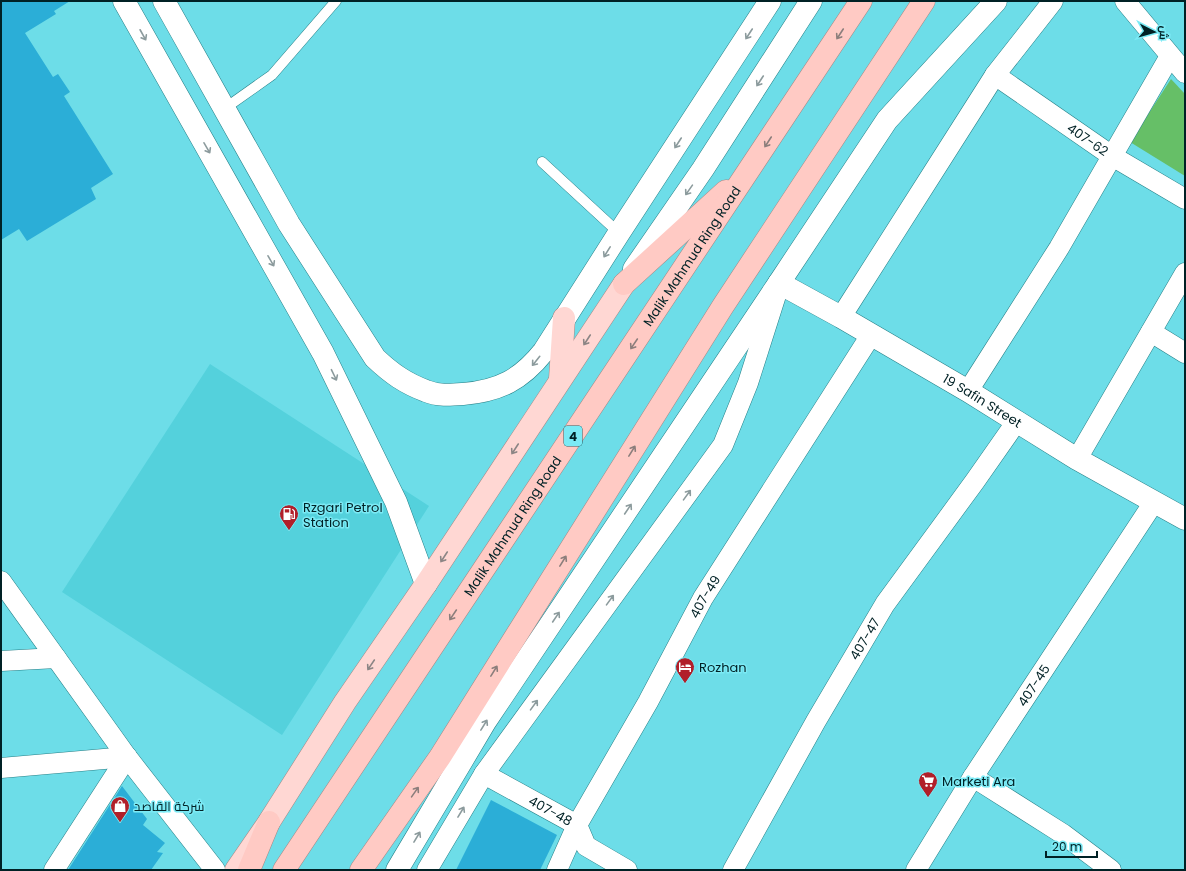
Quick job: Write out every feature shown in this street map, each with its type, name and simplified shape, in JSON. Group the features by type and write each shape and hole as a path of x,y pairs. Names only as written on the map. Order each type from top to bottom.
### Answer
{"highway":[{"name":"Malik Mahmud Ring Road","path":"284,870 861,1"},
{"path":"361,870 440,756 723,306 924,1"},
{"path":"624,284 751,168"},
{"path":"249,870 270,822"}],"main road":[{"path":"236,870 270,822 346,702 426,584 624,284"},
{"path":"560,381 564,318"}],"street":[{"path":"124,1 323,353 396,502 426,584"},
{"path":"164,1 289,224 375,358 394,375 427,392 442,395 474,393 494,389 523,374 533,364 770,1"},
{"path":"624,284 703,169 811,1"},
{"path":"397,870 485,722 779,284 887,120 996,1"},
{"path":"841,317 995,75 1054,1"},
{"path":"1125,1 1185,73"},
{"path":"968,391 1059,248 1170,56"},
{"name":"407-62","path":"995,75 1112,156 1185,199"},
{"path":"1078,460 1185,273"},
{"path":"427,870 484,774 723,445 748,383 779,284"},
{"name":"19 Safin Street","path":"779,284 841,317 968,391 1078,460 1185,519"},
{"path":"1151,332 1185,353"},
{"name":"407-49","path":"557,870 577,825 648,702 703,598 871,335"},
{"name":"407-47","path":"733,870 816,721 885,604 1017,421"},
{"name":"407-45","path":"919,869 973,777 1154,502"},
{"path":"1,581 128,757 215,870"},
{"path":"1,661 56,658"},
{"path":"1,768 128,757"},
{"path":"54,870 128,757"},
{"name":"407-48","path":"484,774 577,825 586,846 627,870"},
{"path":"973,777 1063,834 1111,870"}],"lane":[{"path":"224,109 272,75 336,1"},
{"path":"542,162 618,233"}],"shaded area":[{"path":"210,364 429,506 282,735 62,592"}],"green space":[{"path":"1171,79 1185,94 1185,176 1130,142"}],"building":[{"path":"1,1 70,1 54,11 56,14 25,33 53,77 58,74 70,92 64,96 113,174 91,188 96,199 27,241 19,229 1,240"},
{"name":"شركة القاصد","path":"122,786 147,819 143,825 165,843 157,852 163,853 151,870 68,870"},
{"path":"491,800 557,835 540,870 456,870"}],"place":[{"name":"Rzgari Petrol Station","path":"289,531"},
{"name":"Rozhan","path":"685,684"},
{"name":"Marketi Ara","path":"928,798"},
{"name":"شركة القاصد","path":"120,823"}]}
